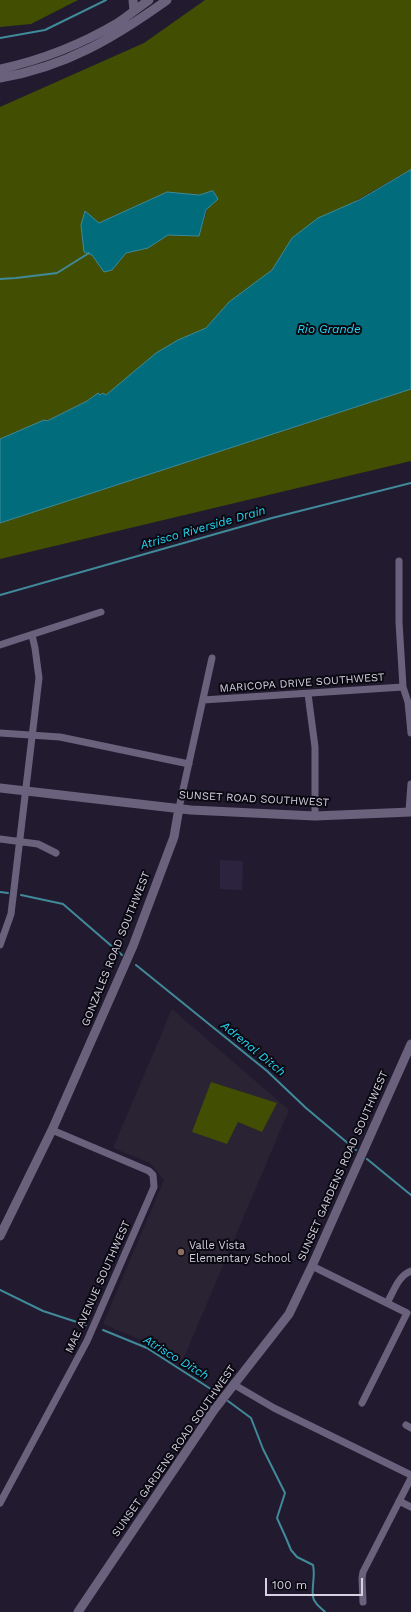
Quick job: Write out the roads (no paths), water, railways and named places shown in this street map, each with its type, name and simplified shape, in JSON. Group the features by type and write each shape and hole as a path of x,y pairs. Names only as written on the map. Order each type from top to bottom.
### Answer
{"street":[{"path":"133,0 134,10"},
{"path":"0,69 18,65 83,42 120,21 149,0 151,11"},
{"path":"0,78 36,70 87,51 126,29 167,0"},
{"path":"399,561 399,622 403,687 408,702 411,733"},
{"path":"0,645 101,612"},
{"path":"0,945 11,914 39,678 32,635"},
{"name":"GONZALES ROAD SOUTHWEST","path":"0,1236 52,1130 133,946 174,837 212,658"},
{"name":"MARICOPA DRIVE SOUTHWEST","path":"203,700 403,687"},
{"path":"308,694 315,747 315,816"},
{"path":"0,734 60,737 189,764"},
{"path":"410,812 411,784"},
{"name":"SUNSET ROAD SOUTHWEST","path":"0,788 191,810 315,816 410,812"},
{"path":"0,839 43,845 56,853"},
{"name":"SUNSET GARDENS ROAD SOUTHWEST","path":"78,1612 214,1410 289,1314 411,1044"},
{"name":"MAE AVENUE SOUTHWEST","path":"0,1503 87,1341 154,1187 153,1175 145,1169 52,1130"},
{"path":"312,1266 407,1313 362,1403"},
{"path":"387,1303 399,1279 405,1273 411,1271"},
{"path":"232,1386 411,1476 363,1572 364,1602"},
{"path":"399,1501 411,1507"}],"water":[{"name":"Rio Grande","path":"411,170 411,389 0,523 0,439 44,420 47,421 87,401 98,393 100,395 103,393 106,395 156,353 178,340 206,328 229,302 272,270 292,238 318,218 359,200"},
{"path":"213,191 218,199 206,210 199,236 168,235 148,248 126,253 112,270 104,272 92,255 84,252 81,225 85,211 99,223 167,192 199,195"}],"waterway":[{"path":"0,38 45,30 106,0"},
{"path":"0,279 57,273 89,253"},
{"name":"Atrisco Riverside Drain","path":"0,595 272,518 411,483"},
{"name":"Adrenal Ditch","path":"0,892 8,893"},
{"name":"Adrenal Ditch","path":"21,895 63,904 122,955"},
{"name":"Adrenal Ditch","path":"136,965 267,1071 306,1108 356,1150"},
{"name":"Adrenal Ditch","path":"367,1159 411,1195"},
{"name":"Atrisco Ditch","path":"0,1290 43,1311 86,1325"},
{"name":"Atrisco Ditch","path":"103,1330 147,1348 217,1393"},
{"name":"Atrisco Ditch","path":"228,1401 251,1418 263,1449 285,1493 277,1518 291,1550 297,1557 313,1565 313,1597 316,1604 325,1612"}],"place":[{"name":"Valle Vista Elementary School","path":"181,1252"}]}
